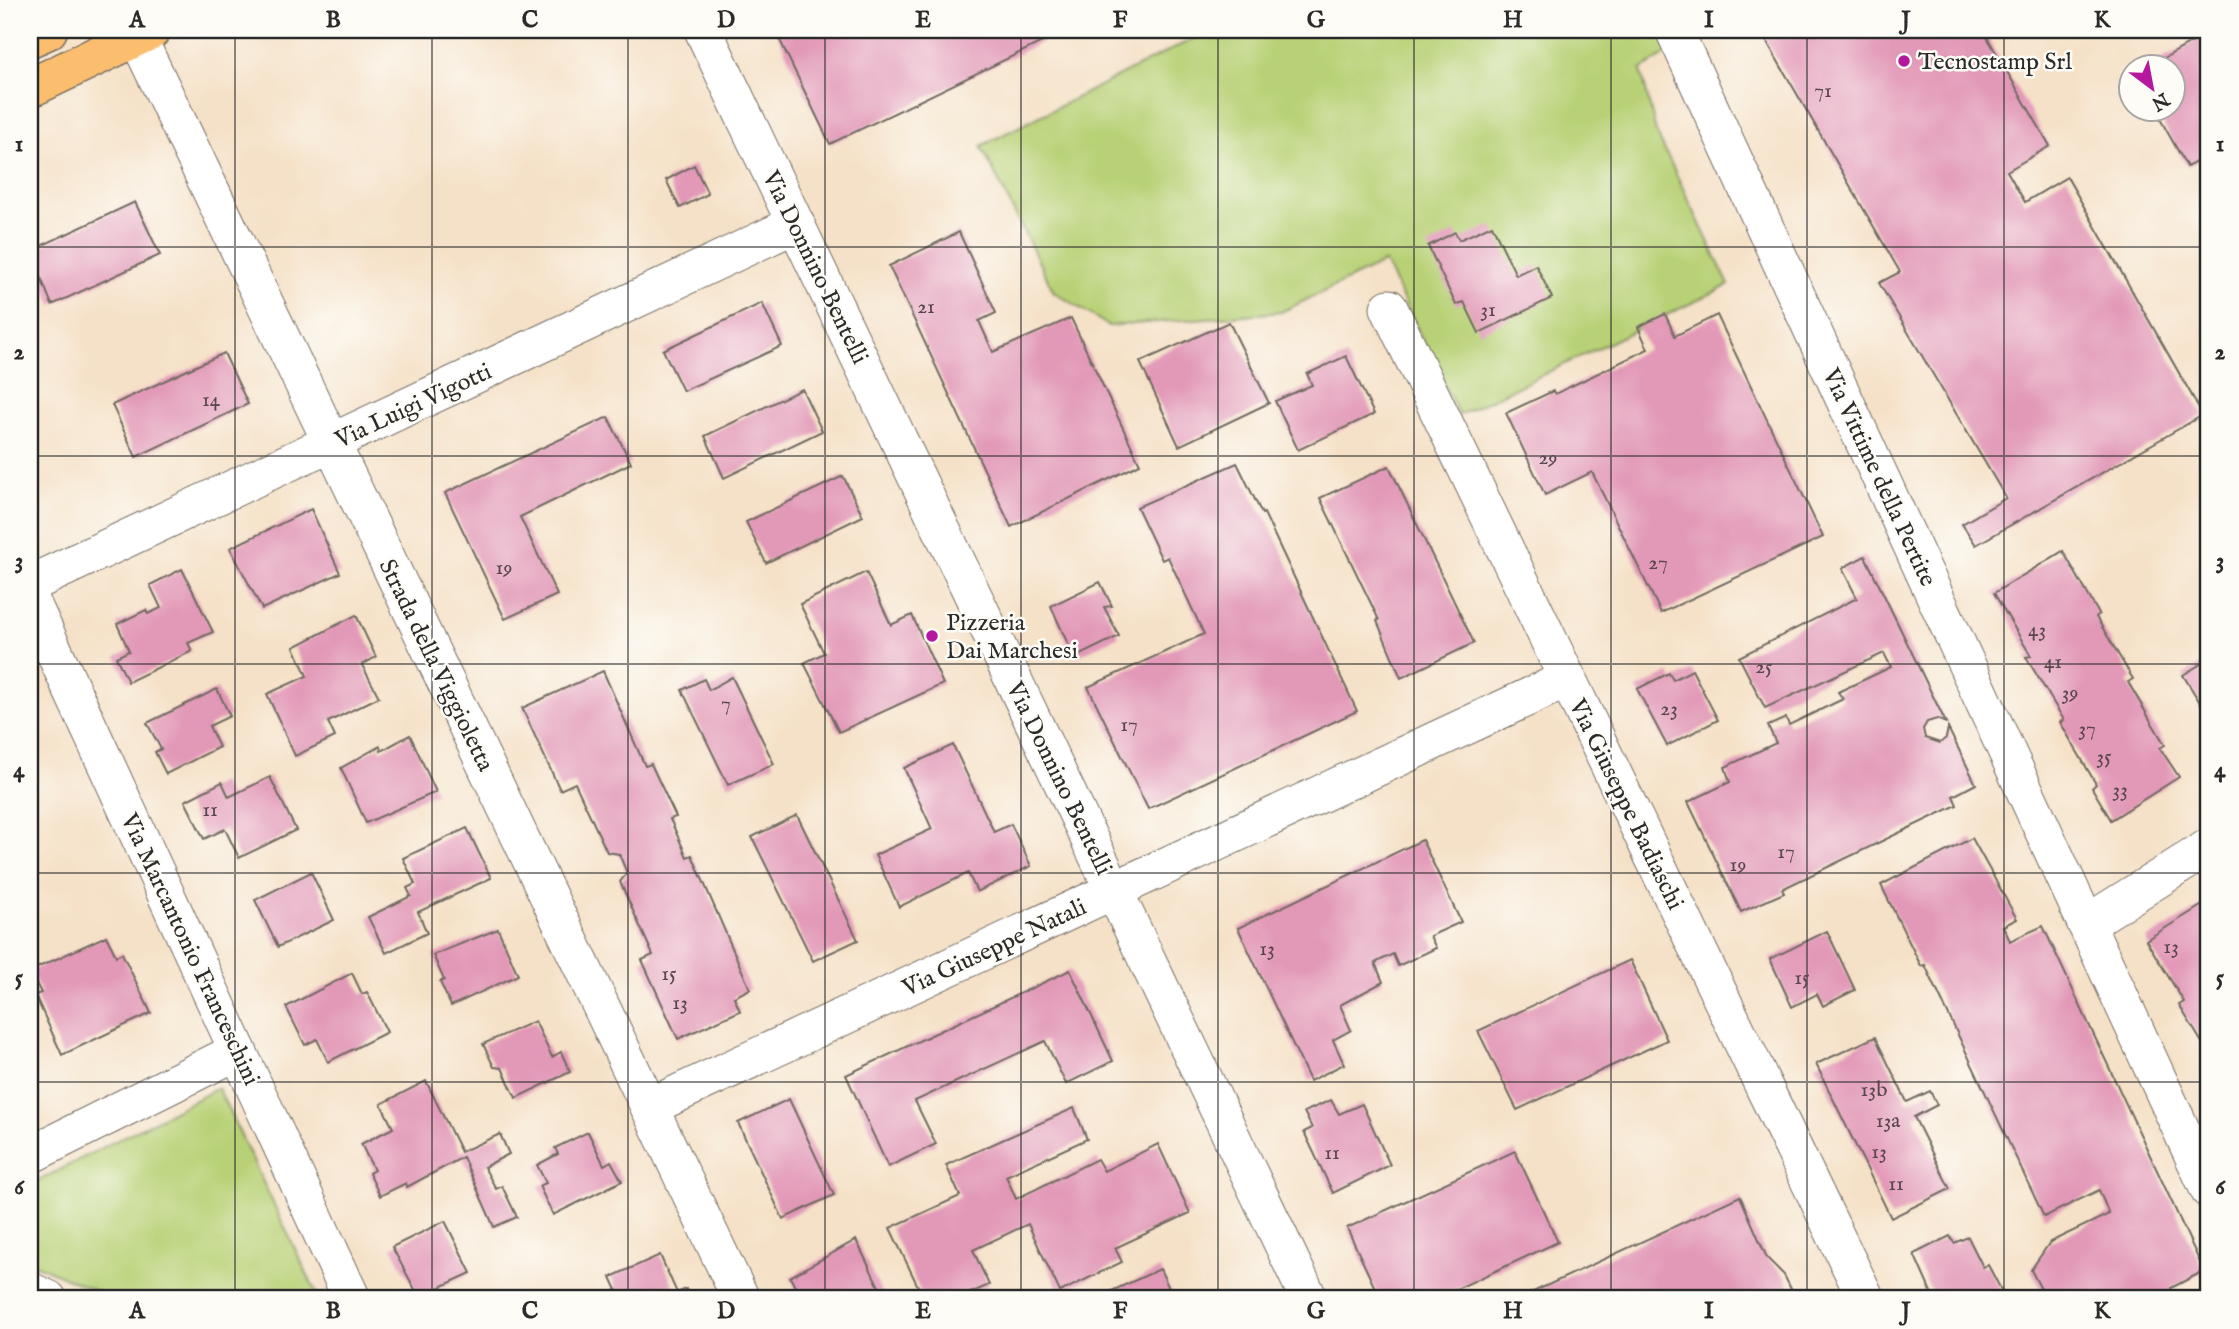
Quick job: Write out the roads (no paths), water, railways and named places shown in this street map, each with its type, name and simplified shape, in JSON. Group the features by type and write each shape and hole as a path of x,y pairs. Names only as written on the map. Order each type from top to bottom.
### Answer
{"main road":[{"path":"30,38 48,30"},
{"path":"30,88 141,32"}],"street":[{"name":"Via Donnino Bentelli","path":"703,30 1309,1299"},
{"name":"Via Vittime della Pertite","path":"1674,30 2209,1190"},
{"name":"Strada della Viggioletta","path":"141,32 332,444 741,1299"},
{"name":"Via Luigi Vigotti","path":"30,584 796,224"},
{"name":"Via Giuseppe Badiaschi","path":"1389,308 1866,1299"},
{"name":"Via Marcantonio Franceschini","path":"30,599 352,1299"},
{"name":"Via Giuseppe Natali","path":"649,1107 1567,679"},
{"path":"2086,924 2209,847"},
{"path":"30,1155 238,1051"},
{"path":"30,1291 48,1299"}],"place":[{"name":"Tecnostamp Srl","path":"1904,61"},
{"name":"Pizzeria Dai Marchesi","path":"932,636"}]}
